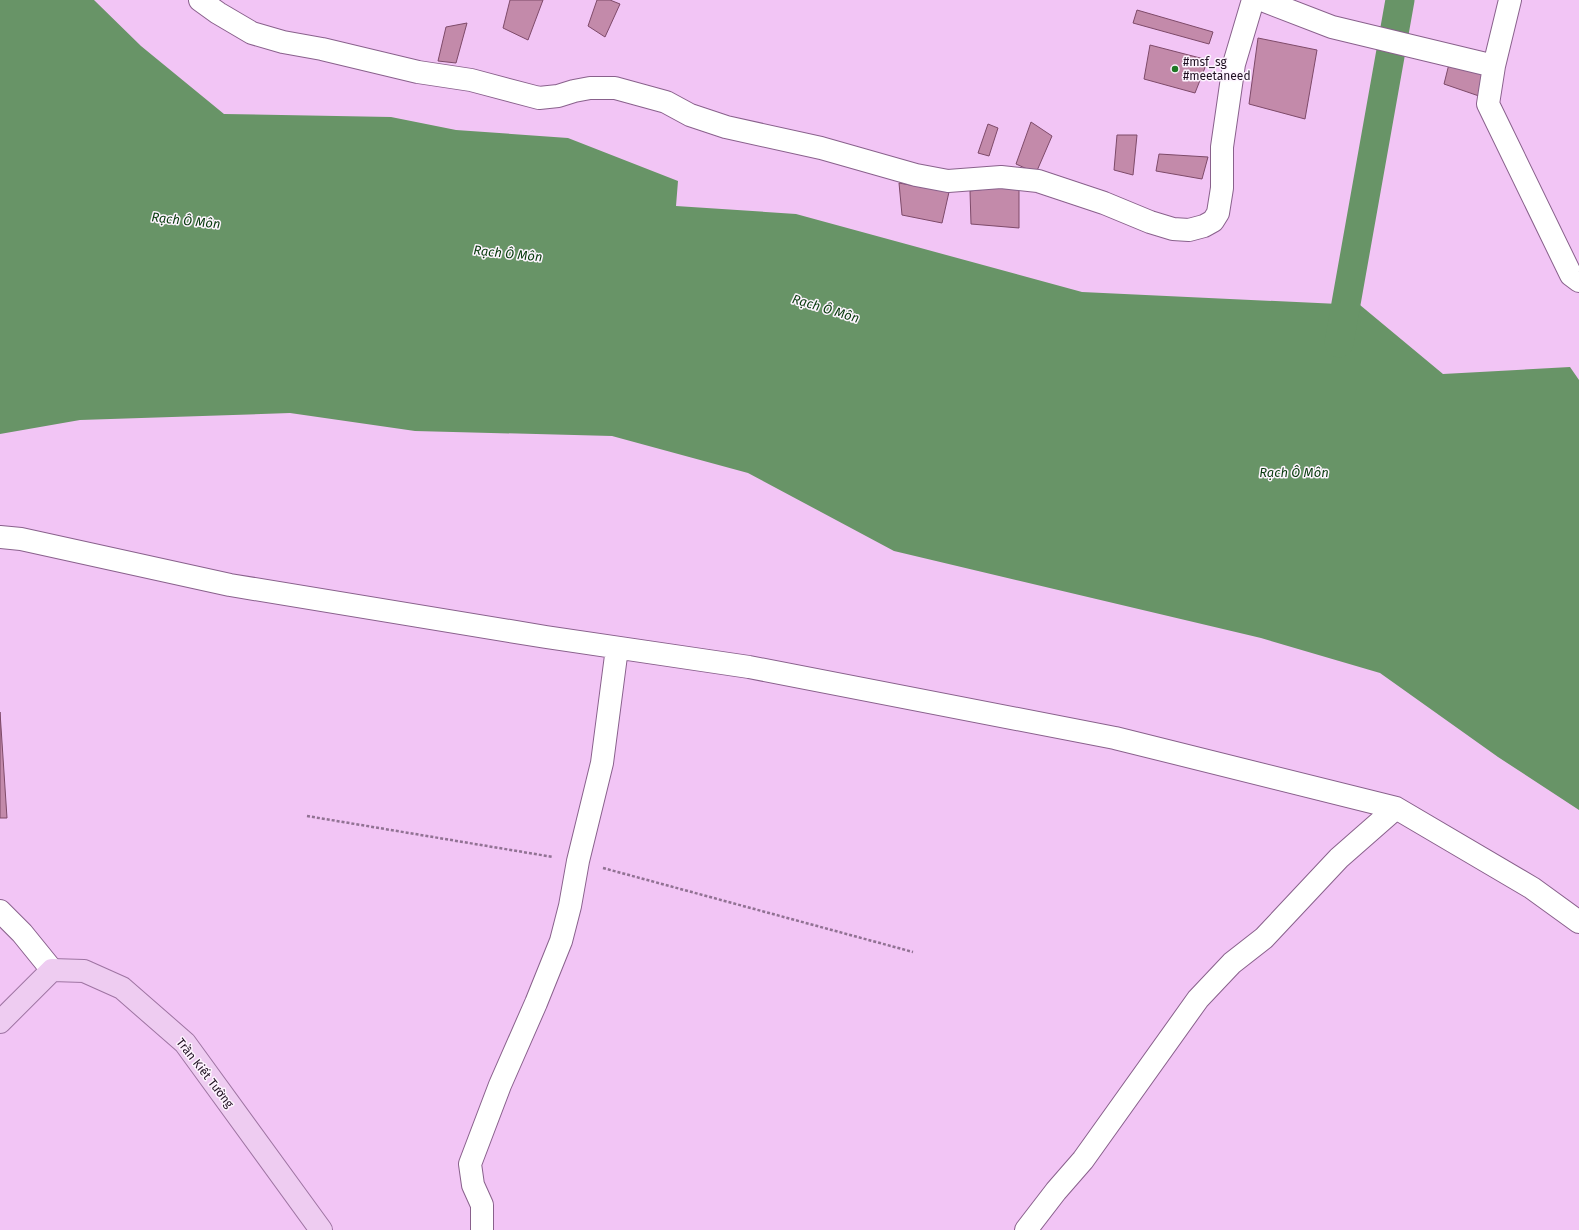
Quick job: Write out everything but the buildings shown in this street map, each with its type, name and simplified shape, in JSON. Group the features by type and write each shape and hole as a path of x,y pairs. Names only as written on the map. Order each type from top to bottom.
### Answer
{"main road":[{"path":"0,1022 52,970"},
{"name":"Trần Kiết Tường","path":"52,970 84,971 122,988 185,1043 321,1230"}],"street":[{"path":"200,0 218,13 252,33 283,42 322,49 418,72 478,82 539,98 558,96 590,88 615,88 666,102 690,115 726,127 821,148 916,175 948,181 1001,177 1038,181 1104,203 1150,222 1173,229 1189,230 1204,226 1213,221 1218,213 1222,188 1222,147 1234,64 1253,0"},
{"path":"1262,0 1332,27 1494,66"},
{"path":"1510,0 1494,66 1488,104 1572,274 1579,281"},
{"path":"0,537 21,539 230,585 617,648 749,667 1115,738 1396,808 1532,888 1579,922"},
{"path":"482,1230 482,1205 473,1185 470,1164 500,1085 561,941 578,861 602,763 617,648"},
{"path":"1026,1230 1051,1197 1083,1160 1172,1038 1198,999 1232,963 1264,938 1339,858 1396,808"},
{"path":"0,911 22,933 52,970"}],"path":[{"path":"307,816 578,861 913,952"}],"water":[{"name":"Rạch Ô Môn","path":"0,0 94,0 141,46 224,114 391,117 456,130 568,138 678,181 676,206 796,214 1082,292 1360,305 1443,374 1570,367 1579,380 1579,810 1498,757 1380,673 1261,638 894,551 748,473 612,436 415,431 290,413 80,420 0,434"}],"waterway":[{"path":"1339,343 1400,0"}],"place":[{"name":"#msf_sg #meetaneed","path":"1175,69"}]}
